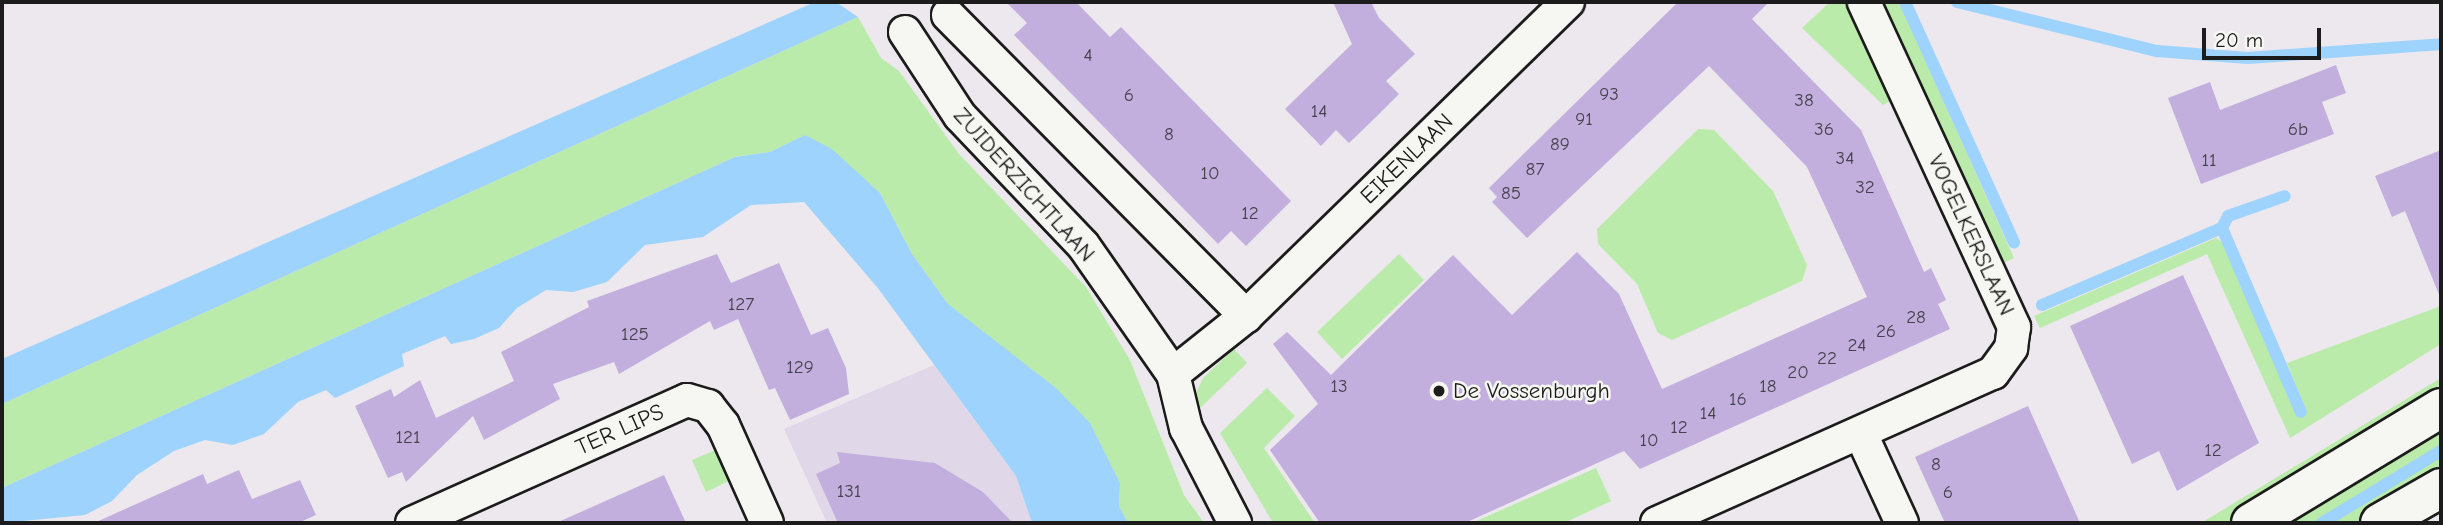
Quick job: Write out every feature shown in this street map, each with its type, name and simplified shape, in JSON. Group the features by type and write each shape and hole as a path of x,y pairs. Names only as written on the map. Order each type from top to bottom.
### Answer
{"street":[{"name":"EIKENLAAN","path":"1173,374 1246,316 1568,2"},
{"name":"VOGELKERSLAAN","path":"1657,523 1993,373 2011,348 2014,327 1864,2"},
{"path":"948,15 1246,316"},
{"name":"ZUIDERZICHTLAAN","path":"905,32 960,116 1083,245 1173,374 1186,428 1235,523"},
{"name":"TER LIPS","path":"412,523 687,400 708,406 723,425 767,523"},
{"path":"2251,523 2441,408"},
{"path":"1861,434 1902,523"},
{"path":"2380,523 2441,488"}],"shaded area":[{"path":"934,365 1016,476 1032,523 827,523 784,429"}],"green space":[{"path":"1830,2 1846,2 1890,101 1883,105 1802,28"},
{"path":"1883,2 1899,2 2014,258 2002,264"},
{"path":"858,17 881,58 899,71 959,154 1086,287 1130,360 1184,495 1204,523 1128,523 1119,506 1120,483 948,304 912,254 880,193 805,135 770,152 735,157 2,488 2,404"},
{"path":"1698,129 1714,130 1773,191 1807,265 1802,281 1672,340 1658,333 1637,284 1598,244 1597,229"},
{"path":"2216,238 2224,243 2299,417 2307,412 2287,363 2441,306 2441,344 2290,438 2207,254 2040,328 2034,316"},
{"path":"1399,254 1424,280 1342,359 1317,332"},
{"path":"1234,349 1247,363 1198,410 1195,395 1203,378"},
{"path":"2441,378 2441,396 2411,417 2230,523 2201,523"},
{"path":"1267,388 1295,416 1264,448 1315,523 1273,523 1220,433"},
{"path":"2441,423 2441,478 2365,523 2275,523"},
{"path":"718,449 731,480 706,492 692,460"},
{"path":"1596,468 1611,501 1564,523 1472,523"}],"water":[{"path":"815,2 836,2 858,17 2,404 2,359"},
{"path":"805,135 832,149 880,193 912,254 948,304 1056,388 1090,423 1120,483 1119,506 1128,523 1032,523 1016,476 877,287 804,202 751,205 703,237 645,245 607,282 573,292 546,290 517,308 499,328 474,339 451,344 445,336 402,354 404,366 335,398 326,390 298,402 264,434 233,445 205,440 174,451 137,475 112,501 85,515 2,523 2,488 735,157 770,152"}],"building":[{"path":"1006,2 1076,2 1110,37 1121,27 1291,201 1246,246 1231,231 1218,244 1014,35 1027,23"},
{"path":"1333,2 1371,2 1379,18 1415,54 1386,81 1399,94 1374,119 1349,143 1336,130 1321,146 1285,109 1352,44"},
{"path":"1678,2 1769,2 1752,19 1861,130 1924,272 1931,268 1946,300 1938,304 1950,329 1640,469 1624,451 1465,523 1320,523 1270,450 1318,404 1273,344 1287,332 1331,375 1453,255 1512,315 1577,252 1619,294 1662,389 1867,297 1807,167 1709,66 1527,238 1492,202 1497,197 1489,188"},
{"path":"2336,65 2346,93 2322,102 2334,134 2201,184 2168,98 2210,82 2220,110"},
{"path":"2441,150 2440,297 2405,211 2392,217 2375,176"},
{"path":"717,254 731,283 779,263 811,335 828,328 846,368 849,394 790,420 775,388 769,390 738,319 714,330 710,321 619,374 614,362 553,384 560,399 484,440 473,416 406,482 402,472 388,478 355,406 391,389 394,397 420,380 436,418 514,381 501,352 589,307 587,301"},
{"path":"2183,275 2259,443 2177,491 2159,451 2132,464 2070,326"},
{"path":"2028,406 2080,523 1945,523 1915,457"},
{"path":"837,452 935,463 983,492 1013,523 838,523 816,474 840,463"},
{"path":"239,470 252,499 300,480 316,515 298,523 94,523 203,474 207,484"},
{"path":"664,475 686,523 556,523"}],"waterway":[{"path":"1905,2 2014,242"},
{"path":"1957,2 2157,51 2248,58 2441,44"},
{"path":"2222,228 2228,216 2285,196"},
{"path":"2042,305 2222,228 2301,412"},
{"path":"2322,523 2441,451"}],"place":[{"name":"De Vossenburgh","path":"1439,391"}]}
